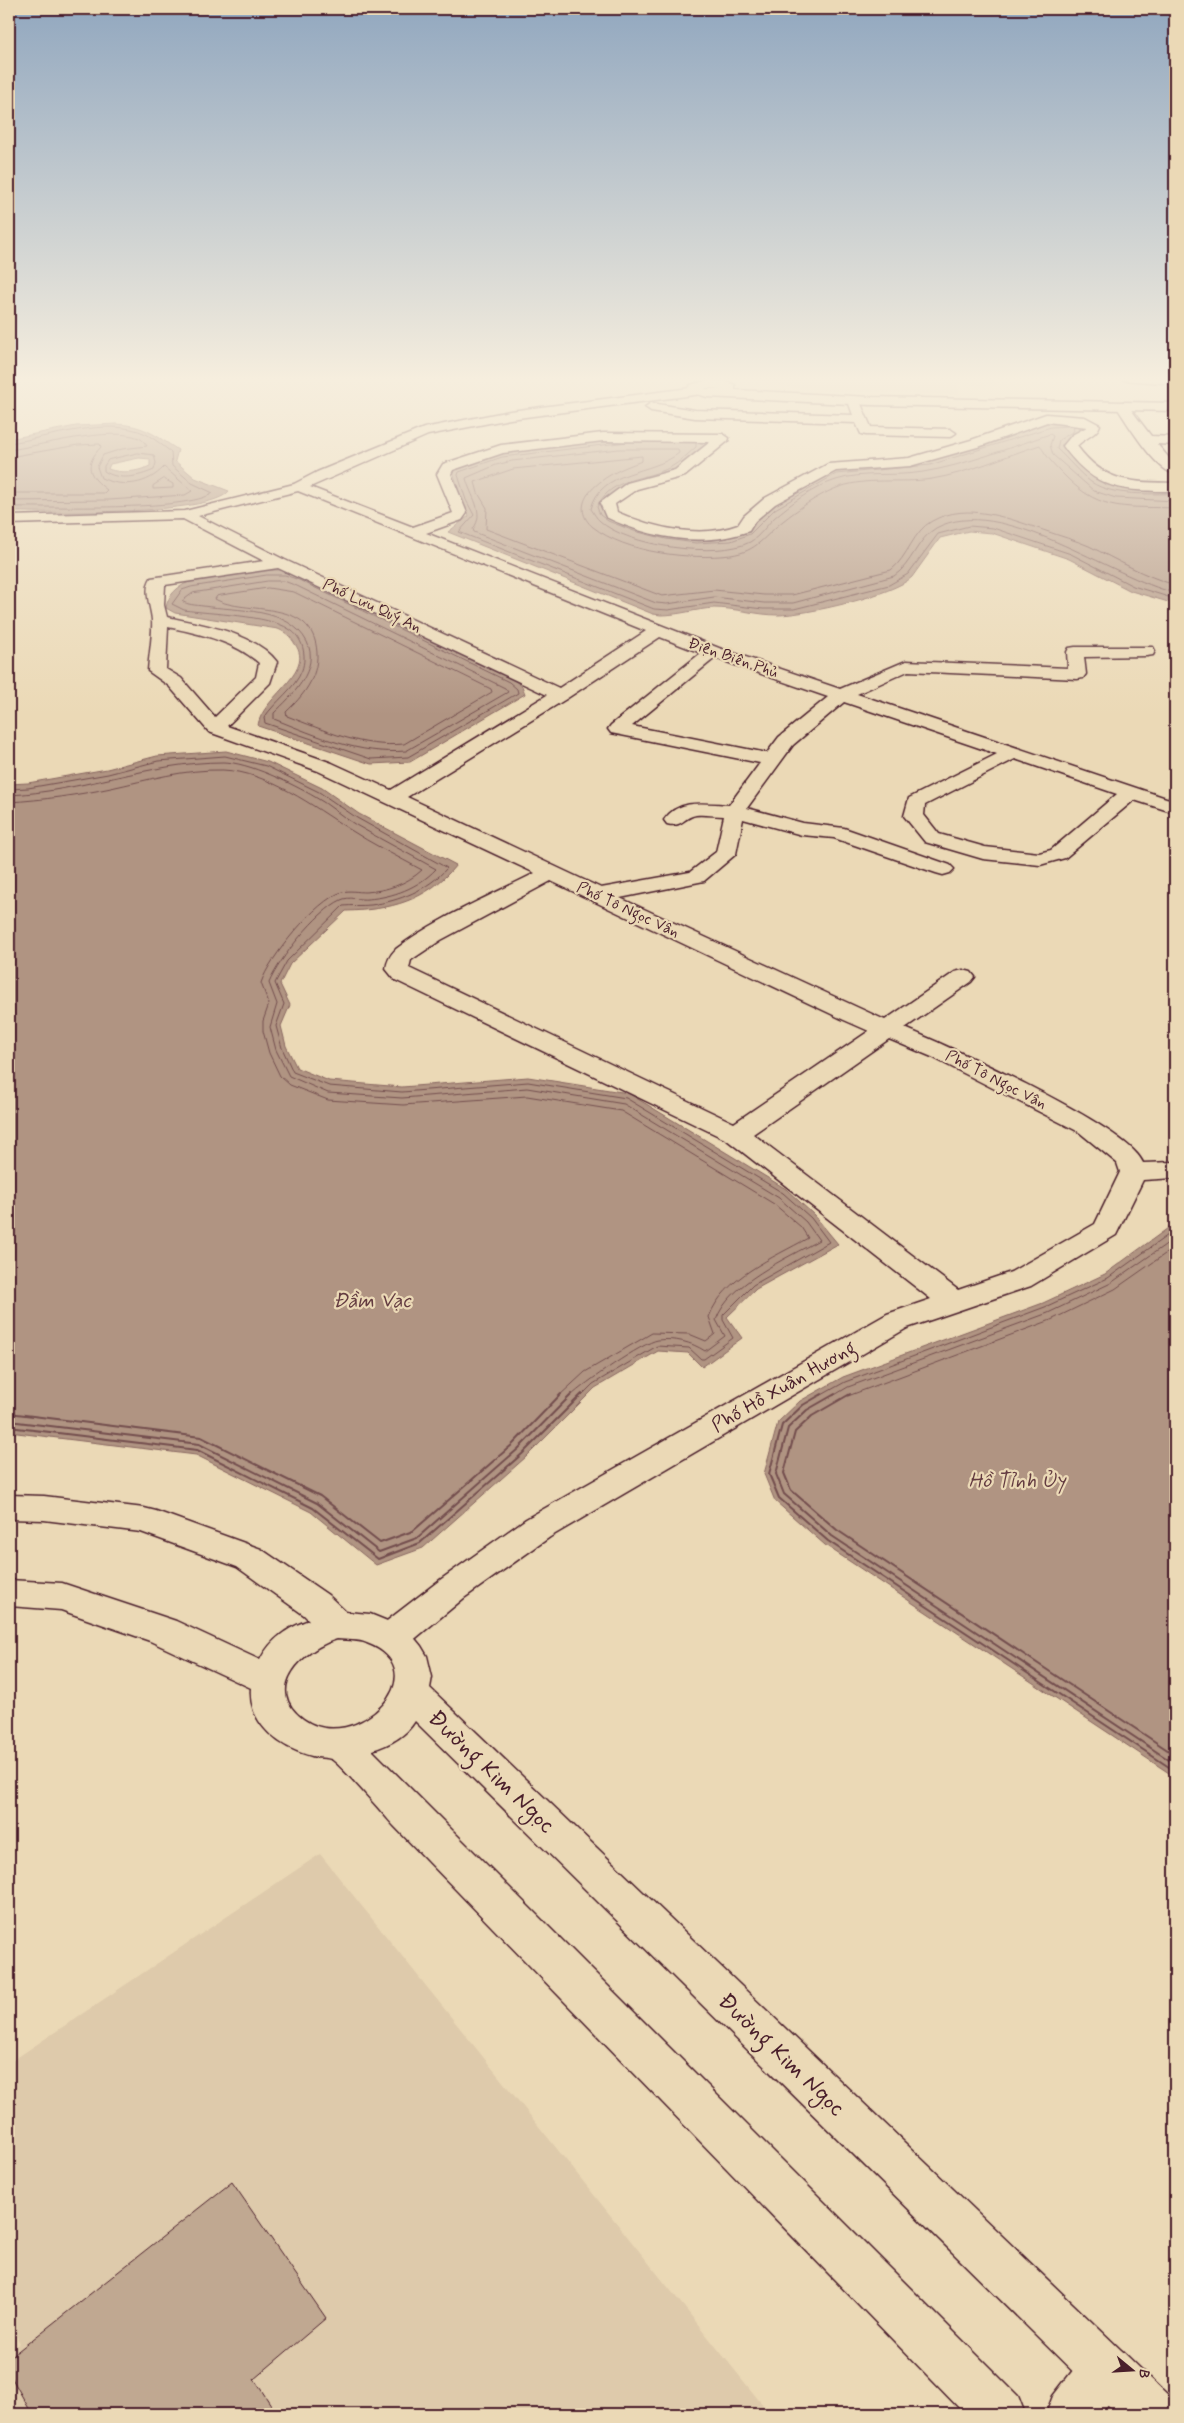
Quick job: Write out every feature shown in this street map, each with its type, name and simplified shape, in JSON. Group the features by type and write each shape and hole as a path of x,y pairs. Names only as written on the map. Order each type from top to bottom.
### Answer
{"street":[{"path":"9,520 185,516 291,489"},
{"name":"Điện Biên Phủ","path":"304,489 410,533 713,652 1175,807"},
{"path":"410,533 457,517 460,513 450,489"},
{"path":"627,489 607,503 611,514 630,523 660,531 707,536 730,533 744,528 750,519 770,501 792,489"},
{"name":"Phố Lưu Quý An","path":"185,516 560,695"},
{"path":"160,620 215,634 259,652 268,662 264,678 215,728 175,682 157,671 160,620 156,605 157,581 280,563"},
{"path":"392,798 560,695 657,631"},
{"path":"598,896 697,877 726,854 735,811 786,742 842,695 906,666 1077,674 1075,652 1147,651"},
{"path":"713,652 617,729 773,760"},
{"name":"Phố Tô Ngọc Vân","path":"215,728 325,767 887,1030 941,1052 1088,1127 1129,1160 1134,1172"},
{"path":"1013,753 916,802 914,816 932,838 982,853 1040,859 1058,854 1131,792"},
{"path":"674,820 690,809 735,811 802,829 837,832 944,869"},
{"path":"551,873 433,935 403,955 398,961 397,970 403,975 736,1134 954,1302"},
{"path":"736,1134 962,977"},
{"path":"1134,1172 1175,1170"},
{"name":"Phố Hồ Xuân Hương","path":"392,1637 452,1589 538,1528 897,1321 1021,1279 1106,1229 1134,1172"},
{"path":"9,1507 44,1508 144,1520 249,1558 316,1605 337,1625"},
{"path":"9,1593 62,1597 163,1631 270,1681"},
{"path":"337,1625 367,1626 392,1637 404,1649 412,1662 414,1678 412,1694 401,1712 385,1728 364,1738 341,1743 307,1739 282,1724 271,1708 268,1690 276,1664 289,1648 316,1631 337,1625"},
{"name":"Đường Kim Ngọc","path":"412,1694 1151,2414"},
{"path":"341,1743 422,1828 1000,2414"},
{"path":"1071,2414 1105,2368"}],"shaded area":[{"path":"320,1854 770,2414 11,2414 9,2410 9,2351 20,2343 9,2322 9,2063"}],"water":[{"path":"9,489 224,489 229,491 216,499 192,505 161,509 90,512 9,512"},
{"path":"458,489 633,489 604,502 602,507 604,512 635,526 730,536 748,530 772,505 799,489 1175,489 1175,604 1131,591 1069,559 992,533 969,531 940,538 912,577 902,584 887,591 848,603 808,612 778,615 714,608 661,615 653,614 448,532 469,516"},
{"path":"267,570 286,570 511,678 522,686 525,694 410,762 371,764 258,726 261,715 286,685 298,665 300,655 292,639 278,629 175,613 166,608 174,592 189,582"},
{"name":"Đầm Vạc","path":"226,751 268,762 322,788 359,814 456,865 433,887 407,901 378,908 346,911 290,964 280,984 290,1005 281,1026 286,1046 297,1068 329,1081 402,1087 528,1077 628,1093 786,1189 814,1215 838,1244 756,1289 727,1317 742,1338 702,1367 688,1353 658,1351 595,1388 526,1457 423,1548 376,1565 311,1512 196,1455 9,1432 9,784 28,783 107,769 157,756"},
{"name":"Hồ Tỉnh Ủy","path":"1175,1223 1175,1777 825,1545 775,1501 764,1474 778,1422 800,1401 843,1377 1043,1303 1105,1274"}],"building":[{"path":"232,2182 326,2318 254,2379 277,2414 32,2414 9,2373 9,2358"}]}
